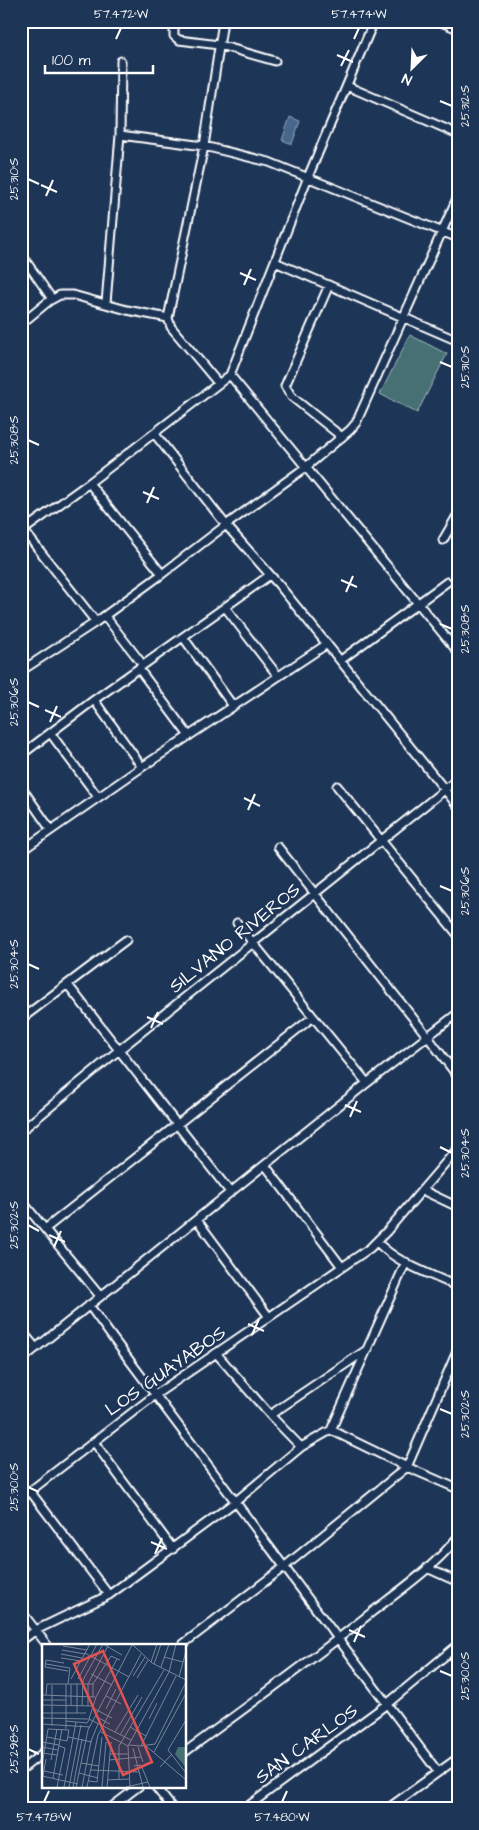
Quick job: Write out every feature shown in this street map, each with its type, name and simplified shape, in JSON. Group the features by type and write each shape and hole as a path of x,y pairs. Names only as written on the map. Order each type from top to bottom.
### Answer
{"street":[{"path":"174,21 174,36 179,40 219,46 275,61"},
{"path":"218,383 172,326 168,318 204,146 223,21"},
{"path":"96,622 22,530 89,483 230,374 308,177 374,21"},
{"path":"438,21 458,29"},
{"path":"106,303 120,134 121,61"},
{"path":"347,86 458,134"},
{"path":"120,134 204,146 269,162 458,238"},
{"path":"21,661 24,669 105,616 306,467 350,430 356,422 458,196"},
{"path":"21,254 52,299"},
{"path":"275,262 458,341"},
{"path":"329,286 285,386 292,397 342,437"},
{"path":"21,324 52,299 60,295 73,294 127,310 168,318"},
{"path":"230,374 458,652"},
{"path":"154,433 226,525 341,660 458,806"},
{"path":"89,483 162,574"},
{"path":"443,540 456,523 458,514"},
{"path":"21,755 94,700 270,575"},
{"path":"341,660 447,582"},
{"path":"225,607 278,676"},
{"path":"105,616 189,736"},
{"path":"183,637 233,706"},
{"path":"21,850 327,644"},
{"path":"94,700 142,767"},
{"path":"51,734 98,797"},
{"name":"SILVANO RIVEROS","path":"21,1131 119,1050 458,779"},
{"path":"337,786 458,935"},
{"path":"21,787 51,830"},
{"path":"278,847 458,1077"},
{"path":"237,923 367,1083"},
{"path":"25,1016 126,940"},
{"path":"68,984 230,1192"},
{"path":"21,1360 367,1083 458,1013"},
{"path":"45,1229 312,1017"},
{"name":"LOS GUAYABOS","path":"21,1498 155,1395 377,1242 458,1148"},
{"path":"265,1165 342,1267"},
{"path":"422,1190 458,1207"},
{"path":"21,1200 100,1296"},
{"path":"197,1220 269,1316"},
{"path":"377,1242 386,1252 458,1287"},
{"path":"21,1641 36,1630 109,1595 236,1502 300,1447 331,1430 406,1262"},
{"path":"89,1305 438,1772"},
{"path":"21,1330 36,1348"},
{"path":"270,1415 368,1349"},
{"path":"183,1644 284,1567 408,1467 458,1349"},
{"path":"216,1353 300,1447"},
{"path":"331,1430 458,1489"},
{"path":"94,1442 173,1549"},
{"path":"30,1491 109,1595"},
{"path":"186,1751 338,1639 428,1568 458,1537"},
{"path":"428,1568 458,1582"},
{"path":"21,1611 46,1644"},
{"name":"SAN CARLOS","path":"244,1809 387,1704 458,1646"},
{"path":"21,1770 42,1754"},
{"path":"387,1809 458,1758"},
{"path":"108,1809 136,1788"},
{"path":"157,1788 173,1809"}],"green space":[{"path":"410,335 447,354 417,413 380,394"}],"water":[{"path":"290,117 300,121 292,144 282,140"}]}
